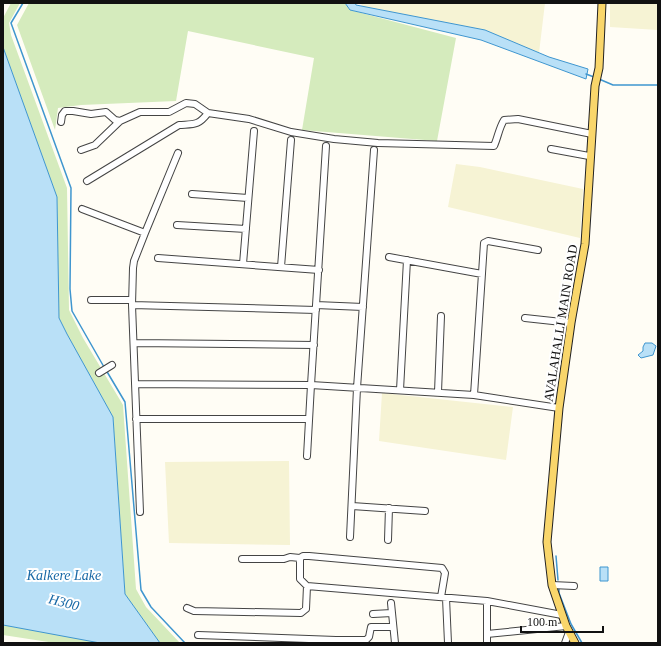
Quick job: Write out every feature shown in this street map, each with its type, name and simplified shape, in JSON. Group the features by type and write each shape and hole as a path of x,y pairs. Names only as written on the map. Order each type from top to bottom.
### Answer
{"main road":[{"name":"AVALAHALLI MAIN ROAD","path":"575,643 567,629 552,585 547,542 559,408 571,323 585,244 589,156 592,134 594,86 599,68 602,3"}],"street":[{"path":"81,150 96,145 120,121 140,112 169,112 186,103 195,104 208,113 249,119 291,132 334,139 378,143 494,146 500,126 504,120 511,119 518,119 592,134"},
{"path":"60,122 62,115 65,112 72,111 91,114 106,112 115,120 120,121"},
{"path":"87,181 179,126 200,123 208,113"},
{"path":"243,264 254,131"},
{"path":"281,267 291,140"},
{"path":"307,456 326,146"},
{"path":"551,149 589,156"},
{"path":"350,537 357,388 374,150"},
{"path":"140,512 132,302 134,260 178,153"},
{"path":"192,194 248,198"},
{"path":"82,209 145,233"},
{"path":"177,225 246,229"},
{"path":"474,395 484,243 486,241 538,250"},
{"path":"389,257 482,274"},
{"path":"158,258 319,270"},
{"path":"400,390 407,260"},
{"path":"91,300 316,308 363,307"},
{"path":"438,392 442,316"},
{"path":"525,318 571,323"},
{"path":"134,343 314,345"},
{"path":"135,384 311,385 438,392 474,395 559,408"},
{"path":"136,419 309,420"},
{"path":"352,506 425,511"},
{"path":"388,540 389,508"},
{"path":"242,559 284,559 290,557 300,558 303,556 309,556 442,568 445,573 443,598 448,643"},
{"path":"187,608 194,611 301,613 306,608 306,586 300,579 300,558"},
{"path":"552,585 574,586"},
{"path":"306,586 487,601 562,615"},
{"path":"487,601 488,643"},
{"path":"392,603 395,643"},
{"path":"373,614 392,613"},
{"path":"198,635 247,640 366,640 369,637 370,627 393,627"},
{"path":"487,634 567,629 565,643"}],"shaded area":[{"path":"362,3 545,3 539,53 485,30 361,6"},
{"path":"610,3 658,3 658,30 610,27"},
{"path":"456,164 480,167 583,189 580,238 448,207"},
{"path":"382,393 513,407 506,460 379,441"},
{"path":"289,461 290,545 169,543 165,462"}],"green space":[{"path":"11,3 20,3 9,23 11,35 67,188 69,310 83,338 123,405 136,589 146,607 180,643 160,643 125,594 113,417 59,318 57,197 3,47 3,18"},
{"path":"29,3 345,3 350,10 456,38 437,141 302,130 314,58 188,31 176,101 81,105 58,108 55,130 17,25"},
{"path":"3,625 100,643 55,643 3,635"}],"water":[{"path":"345,3 355,3 356,5 485,30 549,57 588,69 586,79 481,40 350,10"},
{"name":"Kalkere Lake","path":"3,47 57,197 59,318 113,417 125,594 160,643 100,643 3,625"},
{"path":"645,343 652,343 656,346 653,355 641,358 638,355 643,351"},
{"path":"600,567 608,567 608,581 600,581"}],"waterway":[{"path":"23,3 11,23 71,188 70,289 72,311 104,367"},
{"path":"586,74 594,77"},
{"path":"599,79 613,85 658,85"},
{"path":"106,370 125,402 141,590 151,607 185,643"},
{"path":"556,556 558,580"},
{"path":"559,589 559,593 571,624 582,643"}],"water label":[{"name":"H300","path":"64,602"}]}
